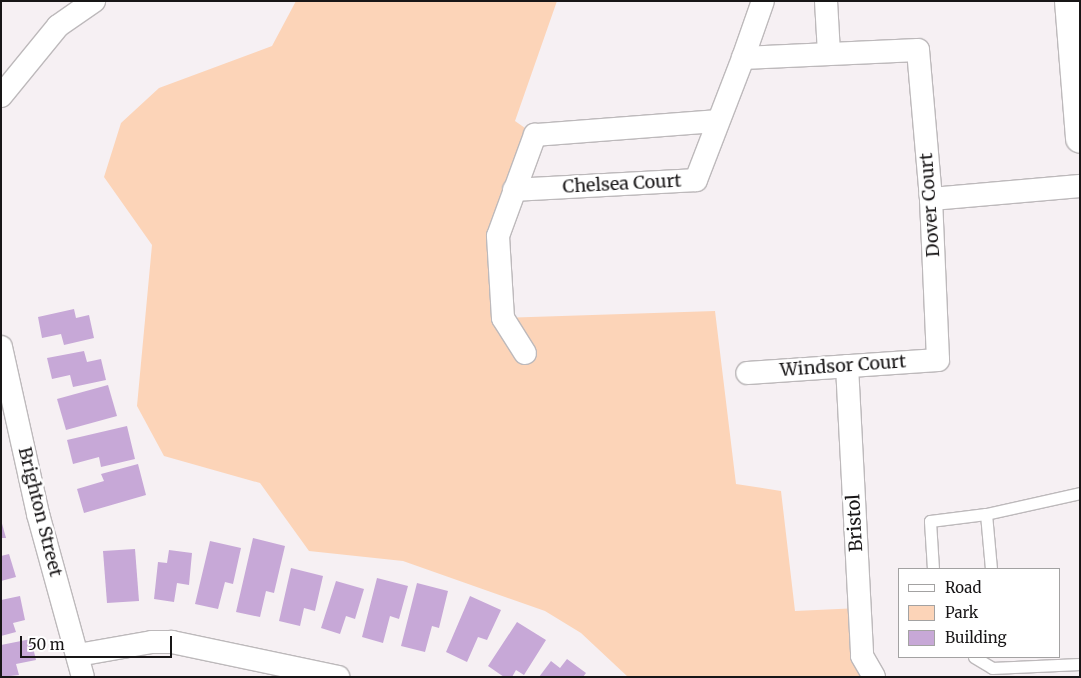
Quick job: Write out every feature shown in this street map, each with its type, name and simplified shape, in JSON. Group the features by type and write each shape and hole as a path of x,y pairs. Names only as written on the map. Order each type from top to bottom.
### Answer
{"street":[{"name":"Chelsea Court","path":"514,190 696,180 763,1"},
{"path":"742,58 829,52 826,1"},
{"path":"1070,1 1080,139"},
{"path":"1,96 58,26 94,2"},
{"name":"Dover Court","path":"829,52 918,50 931,199 938,360"},
{"path":"525,354 503,318 498,236 535,135 717,121"},
{"path":"931,199 1080,186"},
{"name":"Brighton Street","path":"1,347 38,514 81,666"},
{"name":"Windsor Court","path":"747,373 938,360"},
{"name":"Bristol","path":"847,366 862,656 874,677"},
{"path":"81,666 152,642 172,642 338,677"}],"lane":[{"path":"933,568 930,521 986,514 1080,493"},
{"path":"986,514 991,568"},
{"path":"976,658 992,668 1080,664"}],"green space":[{"path":"296,1 557,1 515,121 535,135 498,236 503,318 715,311 736,484 781,491 795,611 860,608 874,677 628,677 581,633 545,611 403,561 309,551 260,483 164,456 137,406 152,245 104,177 121,123 159,88 272,46"}],"building":[{"path":"74,309 76,318 89,315 94,338 64,345 61,334 42,338 38,317"},
{"path":"84,351 87,362 101,359 106,380 73,387 70,375 52,379 47,358"},
{"path":"108,385 117,416 66,430 57,399"},
{"path":"127,426 135,459 101,467 99,457 73,464 67,440"},
{"path":"138,464 146,495 84,513 77,489 104,481 101,474"},
{"path":"1,520 6,538 1,538"},
{"path":"253,538 285,546 274,593 266,591 260,617 236,612"},
{"path":"210,541 241,548 233,584 225,582 218,609 195,604"},
{"path":"135,549 139,601 107,603 103,551"},
{"path":"169,550 192,553 189,585 177,583 174,602 154,599 158,562 167,563"},
{"path":"9,554 16,577 1,581 1,556"},
{"path":"291,568 323,576 315,611 304,608 300,626 279,621"},
{"path":"377,578 408,586 399,619 390,616 383,643 362,637"},
{"path":"336,581 364,589 355,619 346,616 340,634 321,628"},
{"path":"417,583 448,591 439,628 432,626 425,652 401,646"},
{"path":"20,596 25,620 13,623 16,632 1,636 1,600"},
{"path":"470,596 501,610 487,640 478,637 467,662 446,652"},
{"path":"517,622 546,640 524,675 516,670 512,677 504,677 488,666"},
{"path":"31,639 36,660 16,664 19,675 1,677 1,645"},
{"path":"567,659 586,673 583,677 539,677 551,661 560,668"}]}
